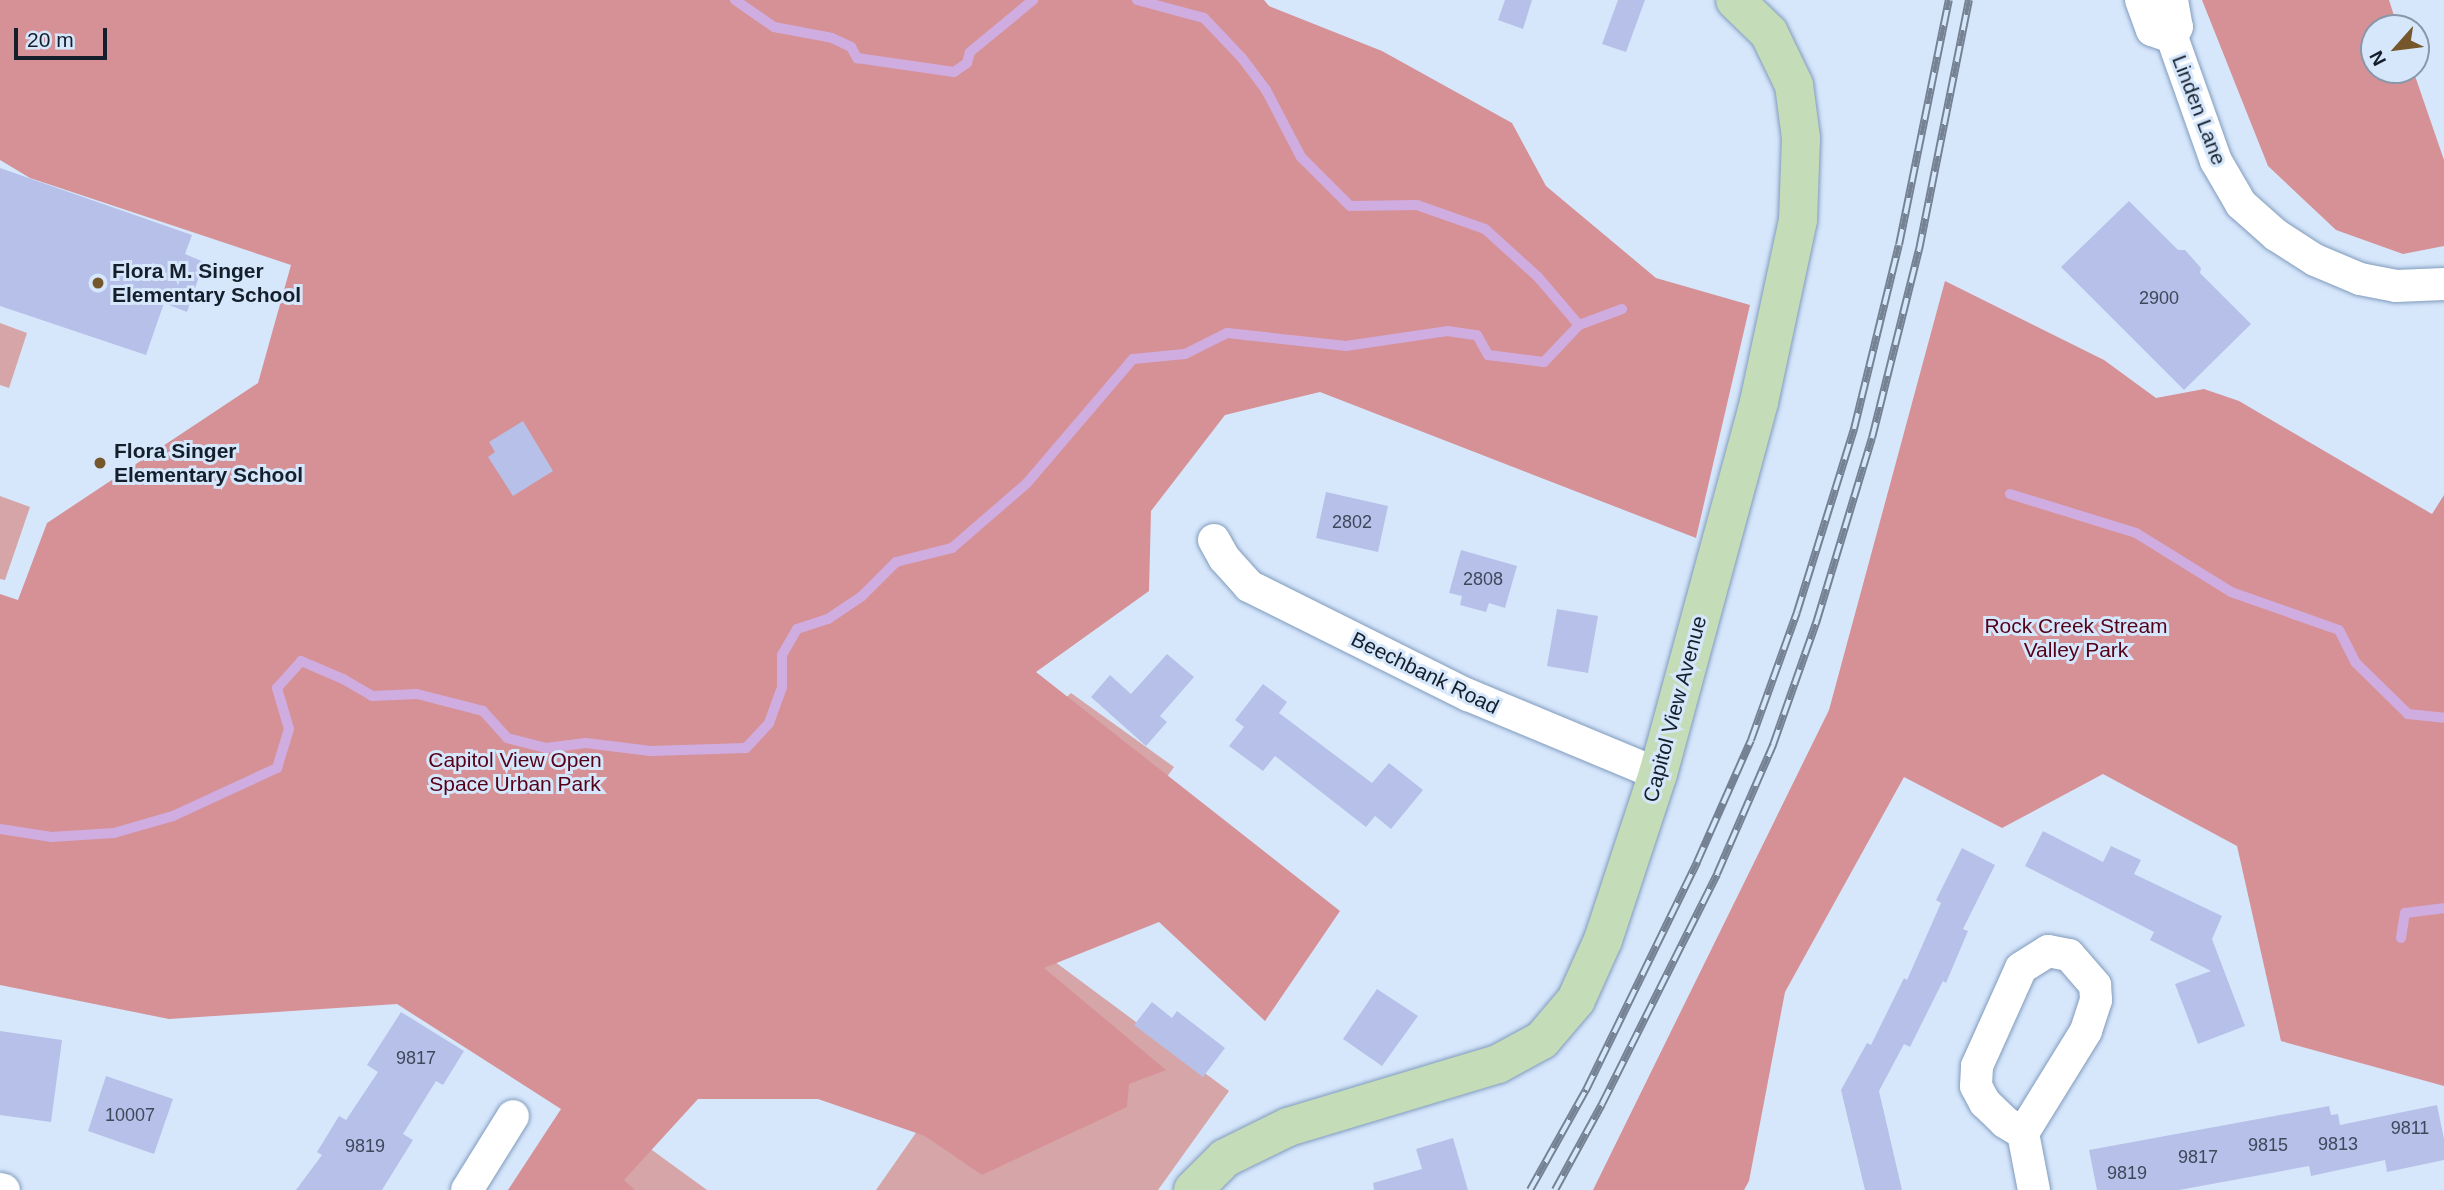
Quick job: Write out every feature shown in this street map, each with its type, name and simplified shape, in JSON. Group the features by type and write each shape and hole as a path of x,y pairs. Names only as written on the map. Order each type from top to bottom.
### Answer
{"main road":[{"name":"Capitol View Avenue","path":"1194,1190 1225,1158 1288,1127 1498,1064 1542,1040 1576,1000 1603,940 1658,774 1759,402 1798,220 1801,138 1794,85 1769,33 1735,0"}],"street":[{"name":"Linden Lane","path":"2141,0 2152,30 2172,37"},
{"name":"Linden Lane","path":"2172,0 2177,27 2172,37 2216,161 2241,204 2276,235 2331,267 2360,279 2396,286 2439,284"},
{"name":"Beechbank Road","path":"1214,540 1224,558 1249,586 1468,695 1658,774"},
{"path":"2023,1133 2005,1122 1985,1103 1976,1086 1977,1066 2021,968 2048,951 2069,955 2095,985 2096,1000 2086,1031 2023,1133 2034,1190"},
{"path":"467,1190 513,1116"}],"shaded area":[{"path":"0,323 27,333 9,388 0,385"},
{"path":"0,496 30,507 5,580 0,579"},
{"path":"1071,693 1174,767 1043,953 1229,1091 1158,1190 876,1190 920,1127 1051,712"},
{"path":"601,1113 707,1190 545,1190"}],"green space":[{"name":"Capitol View Open Space Urban Park","path":"0,0 1264,0 1269,6 1382,51 1512,123 1546,186 1656,278 1750,305 1696,538 1320,392 1225,415 1151,511 1149,591 1036,672 1340,911 1265,1021 1159,922 1044,968 1166,1070 1129,1084 1127,1107 982,1175 925,1136 818,1099 698,1099 624,1180 635,1190 508,1190 561,1109 397,1004 169,1019 0,985 0,594 18,600 47,523 258,383 291,265 30,178 0,160"},
{"path":"2202,0 2389,0 2394,14 2360,14 2360,84 2418,84 2444,160 2444,246 2403,254 2336,230 2268,166"},
{"name":"Rock Creek Stream Valley Park","path":"1945,281 2104,360 2156,398 2204,389 2239,401 2432,514 2444,495 2444,1086 2281,1041 2237,846 2103,774 2002,828 1904,777 1785,992 1749,1181 1744,1190 1593,1190 1829,710"}],"building":[{"path":"1505,0 1532,0 1523,29 1498,20"},
{"path":"1618,0 1645,0 1626,52 1602,44"},
{"name":"Flora M. Singer Elementary School","path":"0,168 192,235 185,254 204,262 187,312 164,303 146,355 0,306"},
{"path":"2129,201 2178,250 2185,250 2201,268 2200,273 2251,324 2184,390 2061,267"},
{"path":"523,421 553,471 513,496 488,457 495,452 489,442"},
{"path":"1326,492 1388,506 1378,552 1316,538"},
{"path":"1461,550 1517,566 1505,608 1489,603 1486,612 1460,605 1462,596 1449,593"},
{"path":"1557,609 1598,616 1588,673 1547,666"},
{"path":"1167,654 1194,677 1160,716 1167,722 1146,746 1091,697 1110,675 1131,694"},
{"path":"1263,684 1287,702 1279,713 1372,783 1389,763 1423,790 1391,829 1375,816 1366,827 1275,756 1263,771 1229,746 1244,727 1235,720"},
{"path":"2043,831 2103,862 2111,846 2141,860 2134,874 2222,916 2212,939 2245,1026 2198,1044 2175,984 2211,971 2150,940 2154,932 2025,866"},
{"path":"1962,848 1995,865 1963,929 1968,931 1946,983 1943,981 1910,1047 1904,1044 1879,1091 1902,1190 1865,1190 1841,1090 1867,1043 1871,1045 1904,978 1907,980 1941,903 1936,900"},
{"path":"1377,989 1418,1016 1382,1066 1343,1039"},
{"path":"1152,1002 1172,1018 1177,1011 1225,1048 1203,1077 1134,1025"},
{"path":"401,1012 464,1051 443,1085 436,1081 403,1134 413,1140 382,1190 296,1190 322,1155 317,1152 339,1116 346,1120 378,1072 367,1065"},
{"path":"0,1031 62,1040 51,1122 0,1115"},
{"path":"106,1076 173,1099 154,1154 88,1131"},
{"path":"2437,1105 2444,1139 2444,1160 2387,1172 2385,1160 2311,1176 2309,1166 2179,1190 2097,1190 2089,1150 2329,1106 2331,1115 2338,1114 2340,1125"},
{"path":"1453,1138 1468,1190 1374,1190 1373,1183 1422,1169 1416,1149"}],"waterway":[{"path":"735,0 774,27 832,38 851,47 857,58 954,72 967,63 970,52 1033,0"},
{"path":"1137,0 1204,18 1242,58 1266,90 1301,157 1350,206 1417,205 1485,229 1538,277 1579,325"},
{"path":"0,829 51,837 114,833 173,816 277,768 289,729 277,688 301,661 343,679 372,696 417,694 483,711 507,738 546,748 586,743 651,751 746,748 769,723 782,687 782,655 797,629 828,619 861,597 896,562 952,548 1027,483 1133,359 1185,354 1227,333 1346,346 1447,331 1477,335 1488,355 1544,362 1579,325 1622,309"},
{"path":"2010,494 2136,533 2231,592 2339,630 2356,663 2408,714 2444,718"},
{"path":"2401,938 2405,913 2444,908"}],"railway":[{"path":"1530,1190 1586,1090 1697,862 1751,740 1797,612 1854,429 1899,245 1949,0"},
{"path":"1555,1190 1602,1104 1717,874 1773,745 1817,620 1872,438 1919,250 1969,0"}],"place":[{"name":"Flora M. Singer Elementary School","path":"98,283"},
{"name":"Flora Singer Elementary School","path":"100,463"}]}
